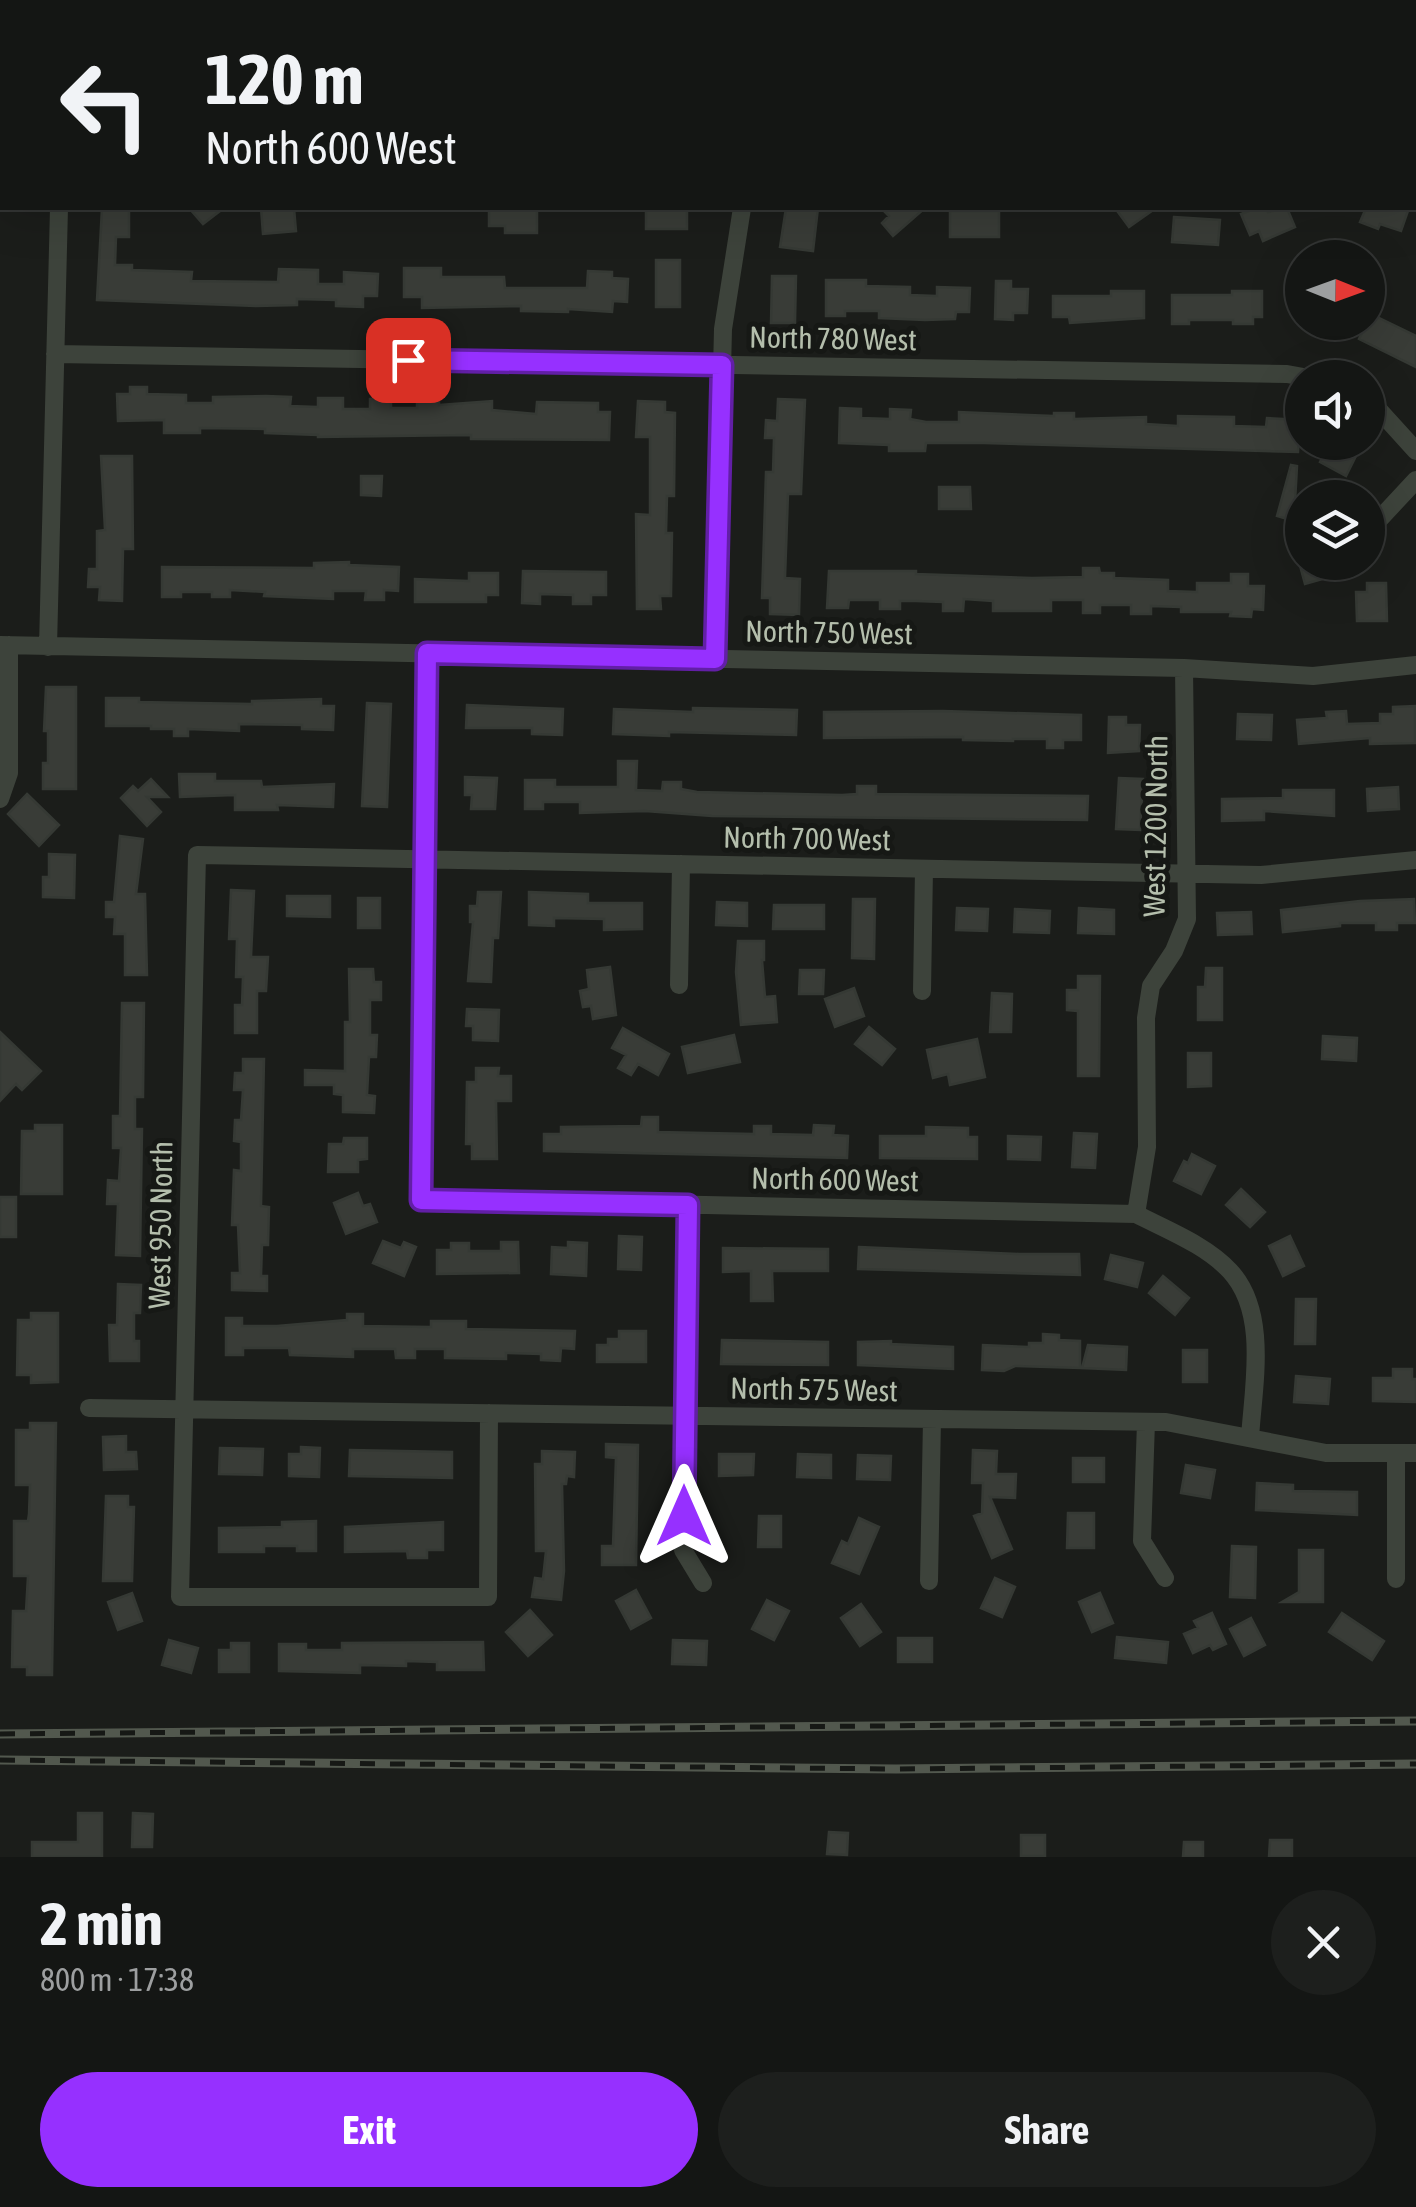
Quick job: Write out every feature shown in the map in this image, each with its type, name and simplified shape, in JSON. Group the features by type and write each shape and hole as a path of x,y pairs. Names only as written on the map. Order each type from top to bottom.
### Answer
{"street":[{"path":"48,647 58,210"},
{"path":"715,659 723,329 742,210"},
{"name":"North 780 West","path":"56,354 1285,374"},
{"path":"1385,417 1416,451"},
{"path":"1385,513 1416,480"},
{"path":"0,799 9,773 4,645"},
{"name":"North 750 West","path":"4,645 1184,668 1313,676 1416,665"},
{"path":"427,653 427,859"},
{"name":"West 1200 North","path":"1136,1214 1148,1147 1146,1018 1151,986 1174,951 1187,919 1184,668"},
{"name":"North 700 West","path":"197,855 1261,875 1416,860"},
{"name":"West 950 North","path":"197,855 180,1597 488,1597 489,1413"},
{"name":"North 600 West","path":"427,859 421,1200 1136,1214 1200,1247 1231,1272 1248,1300 1255,1337 1250,1438"},
{"path":"679,985 681,864"},
{"path":"922,992 924,869"},
{"path":"688,1205 684,1550 703,1583"},
{"name":"North 575 West","path":"89,1408 1166,1422 1326,1453 1416,1453"},
{"path":"929,1581 932,1419"},
{"path":"1146,1422 1142,1541 1165,1578"},
{"path":"1396,1453 1396,1578"}],"building":[{"path":"102,210 129,210 129,237 116,237 115,265 132,265 132,270 192,272 191,281 278,282 279,269 318,270 318,284 344,284 344,272 378,274 377,296 363,296 363,307 336,306 336,300 297,299 297,305 256,306 97,300"},
{"path":"191,210 221,210 203,224"},
{"path":"261,210 294,210 296,231 263,234"},
{"path":"489,210 537,210 537,233 505,233 505,226 489,226"},
{"path":"646,210 687,210 687,229 646,229"},
{"path":"786,210 818,210 813,251 780,247"},
{"path":"883,210 923,210 893,236 882,223 889,216"},
{"path":"1116,210 1153,210 1129,227"},
{"path":"1251,210 1288,210 1295,227 1263,241 1259,231 1250,235 1241,214"},
{"path":"1365,210 1408,210 1401,231 1360,222"},
{"path":"950,211 999,211 999,237 950,237"},
{"path":"1174,217 1220,220 1218,245 1172,242"},
{"path":"656,260 680,260 680,307 656,307"},
{"path":"404,268 441,268 441,277 504,277 505,288 587,288 588,271 612,272 612,278 628,279 627,302 613,301 612,312 521,311 521,306 422,308 422,297 404,297"},
{"path":"772,276 796,276 795,323 771,323"},
{"path":"826,280 866,280 866,286 910,287 910,295 937,296 937,287 970,288 969,312 956,312 955,319 925,320 879,318 879,311 845,311 845,316 826,316"},
{"path":"996,281 1011,281 1011,289 1028,289 1027,313 1013,313 1013,320 995,319"},
{"path":"1111,291 1144,291 1144,318 1070,323 1069,317 1053,317 1053,296 1111,296"},
{"path":"1232,291 1262,291 1262,317 1253,317 1253,324 1189,320 1189,324 1172,324 1172,295 1232,295"},
{"path":"1385,321 1416,336 1416,367 1361,340 1385,340"},
{"path":"130,387 147,387 147,394 186,395 186,403 213,403 213,397 266,396 291,397 290,406 318,407 318,398 343,398 343,409 370,409 370,399 391,399 391,408 417,408 417,399 439,399 439,405 492,401 492,410 536,414 537,402 598,403 598,412 610,412 609,440 471,439 471,435 318,437 265,433 265,429 200,428 200,433 164,433 164,420 118,421 117,394 130,394"},
{"path":"778,399 805,400 801,494 788,494 785,578 800,579 799,615 770,614 770,598 762,598 766,472 773,472 774,438 765,438 766,420 777,421"},
{"path":"638,401 665,402 665,412 675,413 674,496 667,496 666,533 672,533 671,596 660,596 661,609 637,609 636,514 650,515 650,437 636,437"},
{"path":"840,408 861,409 861,418 890,419 890,409 911,410 910,419 926,422 959,422 959,412 1054,416 1074,413 1074,419 1146,417 1146,424 1178,426 1178,416 1234,417 1234,426 1266,427 1267,418 1285,419 1285,452 984,443 926,443 925,451 889,451 889,445 839,443"},
{"path":"101,456 132,456 133,549 123,549 122,601 99,600 100,587 88,587 89,569 97,569 97,531 105,530"},
{"path":"1321,460 1354,460 1346,476"},
{"path":"1291,465 1297,466 1296,480 1287,480"},
{"path":"361,476 382,476 381,496 361,495"},
{"path":"939,487 970,487 971,509 939,509"},
{"path":"1285,487 1285,518 1277,516"},
{"path":"314,563 399,567 398,591 384,590 384,600 365,600 366,591 333,591 333,599 264,596 265,592 230,590 230,597 212,597 212,592 181,592 181,597 162,597 162,567 314,568"},
{"path":"1083,568 1099,568 1100,573 1114,573 1114,578 1168,580 1168,591 1197,592 1197,583 1231,583 1231,574 1248,574 1248,586 1264,586 1263,610 1252,609 1251,617 1151,606 1151,614 1131,614 1131,605 1100,605 1100,613 1083,613 1083,600 1051,600 1051,611 993,611 993,601 964,599 963,611 943,611 943,602 916,601 900,601 900,609 880,609 880,600 849,600 848,608 827,608 829,571 1032,578 1083,577"},
{"path":"523,571 606,572 606,595 591,595 591,604 573,604 573,595 540,594 540,604 522,603"},
{"path":"469,573 498,573 498,595 486,595 486,602 415,602 415,579 469,581"},
{"path":"1367,583 1386,583 1387,621 1357,621 1356,592 1367,592"},
{"path":"46,687 76,687 76,789 43,789 43,763 48,763 48,731 44,731"},
{"path":"106,698 252,704 321,699 321,706 334,706 333,730 302,729 302,725 239,724 239,731 188,729 188,736 174,736 174,729 106,726"},
{"path":"367,703 391,704 387,807 362,806"},
{"path":"467,705 563,709 562,735 532,734 532,728 466,728"},
{"path":"1415,706 1415,743 1370,744 1370,738 1299,744 1297,720 1327,718 1326,712 1346,711 1347,724 1380,723 1380,714 1393,714 1393,707"},
{"path":"693,708 797,710 796,735 613,734 614,709 693,712"},
{"path":"824,712 1081,715 1081,740 1063,740 1063,748 1047,748 1047,739 824,738"},
{"path":"1238,714 1272,715 1271,740 1237,739"},
{"path":"1109,717 1126,717 1126,725 1140,725 1139,751 1108,753"},
{"path":"618,761 637,761 636,790 662,791 663,782 681,782 681,789 697,792 842,795 857,794 857,786 876,786 876,794 1088,796 1087,820 580,813 580,802 543,802 543,809 525,809 525,780 555,780 555,787 618,787"},
{"path":"179,774 215,774 215,781 261,781 262,787 334,784 333,807 277,805 278,810 235,810 235,795 180,797"},
{"path":"465,777 497,778 495,809 471,809 472,795 465,795"},
{"path":"1119,778 1143,779 1140,830 1116,829"},
{"path":"151,779 168,797 147,797 161,812 147,826 121,798 133,786 138,791"},
{"path":"1398,787 1399,809 1368,811 1367,789"},
{"path":"1283,790 1334,790 1334,816 1264,811 1264,820 1222,821 1222,799 1283,798"},
{"path":"27,794 59,825 39,846 8,814"},
{"path":"120,836 143,839 136,894 145,894 147,975 125,975 125,934 114,934 115,917 106,917 106,902 114,902"},
{"path":"49,854 75,855 74,898 43,897 43,877 49,877"},
{"path":"231,890 254,891 251,957 268,957 266,991 257,991 257,1033 235,1033 235,1005 242,1005 243,977 236,977 237,939 229,939"},
{"path":"478,892 501,892 491,982 468,981 473,922 470,906 477,906"},
{"path":"529,892 588,894 588,903 642,903 642,929 604,930 604,919 554,918 554,926 529,925"},
{"path":"287,896 330,896 330,917 287,916"},
{"path":"358,898 380,898 380,928 358,928"},
{"path":"853,899 875,899 874,959 852,958"},
{"path":"1414,899 1415,923 1397,923 1397,930 1376,930 1376,923 1340,923 1283,932 1281,910"},
{"path":"717,902 747,903 747,926 716,925"},
{"path":"774,905 824,905 824,929 773,929"},
{"path":"957,908 988,909 987,931 956,930"},
{"path":"1079,908 1114,910 1114,934 1078,933"},
{"path":"1015,909 1050,911 1049,933 1014,932"},
{"path":"1251,912 1252,934 1218,935 1217,913"},
{"path":"738,941 764,941 765,997 775,996 777,1022 741,1025 736,972"},
{"path":"610,967 616,1015 593,1019 591,1006 583,1007 580,991 589,989 587,970"},
{"path":"1206,968 1222,968 1222,1020 1198,1020 1198,987 1205,987"},
{"path":"349,969 373,969 374,982 381,982 381,1000 370,1000 370,1035 377,1035 376,1057 369,1057 367,1095 375,1096 374,1113 343,1112 343,1095 334,1094 334,1085 305,1085 305,1070 345,1071 345,1022 350,1022"},
{"path":"800,970 824,970 823,994 799,994"},
{"path":"1078,976 1100,976 1099,1076 1078,1076 1078,1011 1067,1010 1067,990 1078,990"},
{"path":"854,988 864,1016 835,1027 825,999"},
{"path":"992,993 1012,994 1011,1032 990,1032"},
{"path":"122,1003 144,1003 143,1097 135,1097 135,1129 142,1129 140,1256 116,1255 118,1204 107,1204 108,1180 119,1181 121,1148 113,1148 113,1116 120,1116"},
{"path":"467,1009 499,1010 498,1041 473,1040 473,1026 466,1026"},
{"path":"869,1027 895,1049 882,1065 855,1044"},
{"path":"623,1028 669,1054 658,1075 638,1064 631,1075 618,1068 626,1055 612,1048"},
{"path":"0,1032 41,1071 22,1090 16,1084 0,1101"},
{"path":"734,1035 740,1062 688,1073 682,1047"},
{"path":"1323,1036 1357,1038 1356,1061 1322,1059"},
{"path":"977,1039 985,1077 950,1085 948,1074 933,1078 927,1050"},
{"path":"1188,1053 1211,1053 1211,1086 1188,1087"},
{"path":"243,1059 264,1059 261,1206 269,1207 268,1245 262,1245 261,1276 267,1276 267,1291 232,1290 232,1273 240,1273 238,1225 232,1225 234,1170 241,1171 241,1142 234,1141 235,1120 241,1120 243,1090 234,1090 235,1073 243,1073"},
{"path":"476,1068 499,1068 498,1076 511,1076 511,1101 496,1101 497,1159 472,1159 472,1144 466,1144 467,1082 476,1082"},
{"path":"642,1117 658,1117 658,1132 754,1134 754,1126 771,1126 771,1134 813,1135 814,1125 834,1126 833,1135 848,1136 847,1158 544,1151 544,1134 561,1134 561,1127 641,1126"},
{"path":"35,1125 62,1125 62,1194 21,1194 22,1131 35,1131"},
{"path":"926,1127 968,1128 968,1137 977,1137 977,1159 880,1158 880,1136 926,1136"},
{"path":"1074,1133 1097,1134 1095,1168 1072,1167"},
{"path":"1008,1136 1041,1137 1040,1160 1008,1159"},
{"path":"344,1138 367,1138 367,1159 358,1160 358,1172 328,1172 329,1144 343,1144"},
{"path":"1192,1154 1215,1166 1201,1194 1174,1181"},
{"path":"1241,1189 1265,1212 1250,1227 1226,1205"},
{"path":"358,1193 363,1206 370,1204 377,1222 346,1234 334,1203"},
{"path":"0,1197 16,1197 16,1237 0,1237"},
{"path":"619,1236 642,1237 641,1270 618,1269"},
{"path":"1290,1236 1304,1266 1283,1276 1269,1246"},
{"path":"383,1241 401,1248 404,1242 416,1247 404,1276 373,1263"},
{"path":"501,1242 518,1242 519,1273 437,1274 437,1250 451,1250 451,1243 469,1243 469,1251 501,1251"},
{"path":"568,1242 587,1243 586,1276 551,1274 552,1247 568,1248"},
{"path":"859,1247 1079,1254 1080,1275 858,1269"},
{"path":"723,1248 828,1249 828,1271 772,1271 773,1301 751,1301 751,1271 723,1272"},
{"path":"1111,1255 1143,1263 1137,1287 1105,1279"},
{"path":"1163,1276 1189,1298 1175,1315 1149,1293"},
{"path":"118,1284 141,1285 140,1313 134,1313 139,1361 110,1361 109,1325 117,1325"},
{"path":"1296,1299 1316,1299 1315,1344 1295,1344"},
{"path":"31,1313 58,1313 58,1382 31,1383 31,1375 17,1375 18,1320 31,1320"},
{"path":"347,1314 363,1314 363,1326 431,1327 431,1321 466,1321 466,1329 575,1331 574,1349 561,1348 560,1361 541,1360 541,1354 506,1353 506,1359 445,1358 445,1349 415,1349 415,1358 396,1358 395,1349 353,1349 353,1357 290,1355 289,1348 243,1348 243,1355 226,1355 226,1318 242,1318 242,1326 277,1326 347,1320"},
{"path":"619,1331 646,1331 646,1362 597,1362 597,1345 619,1339"},
{"path":"1043,1334 1080,1341 1080,1368 1015,1366 1004,1371 982,1370 983,1345 1029,1347 1029,1343 1043,1343"},
{"path":"722,1340 828,1342 828,1365 721,1364"},
{"path":"858,1342 953,1347 953,1369 858,1365"},
{"path":"1088,1345 1127,1347 1126,1370 1082,1368"},
{"path":"1183,1350 1207,1350 1207,1382 1183,1382"},
{"path":"1393,1369 1412,1369 1416,1402 1373,1401 1373,1378 1393,1378"},
{"path":"1296,1376 1330,1379 1328,1404 1294,1402"},
{"path":"30,1423 56,1423 52,1675 27,1675 27,1667 12,1667 13,1611 26,1611 28,1576 14,1576 14,1521 28,1521 30,1485 16,1485 16,1430 30,1430"},
{"path":"126,1436 126,1452 136,1452 137,1469 104,1470 103,1437"},
{"path":"606,1444 638,1445 636,1565 602,1565 602,1546 613,1546 616,1458 606,1457"},
{"path":"301,1447 320,1448 319,1477 289,1476 289,1454 301,1454"},
{"path":"220,1448 263,1449 262,1475 219,1474"},
{"path":"350,1450 452,1452 452,1478 349,1476"},
{"path":"973,1450 997,1451 996,1474 1016,1474 1015,1498 990,1497 1012,1549 992,1558 974,1516 982,1513 983,1483 972,1483"},
{"path":"542,1451 575,1452 574,1477 567,1476 566,1484 562,1484 561,1600 532,1597 535,1578 543,1579 546,1551 536,1551 535,1464 542,1464"},
{"path":"719,1454 754,1454 753,1475 719,1476"},
{"path":"798,1454 831,1455 831,1478 797,1477"},
{"path":"858,1455 891,1456 890,1480 857,1479"},
{"path":"1073,1458 1104,1458 1104,1482 1073,1482"},
{"path":"1186,1465 1215,1470 1210,1498 1181,1493"},
{"path":"1257,1483 1293,1485 1293,1491 1357,1492 1357,1515 1256,1510"},
{"path":"106,1496 128,1496 128,1507 134,1507 132,1581 103,1581"},
{"path":"1068,1513 1094,1513 1094,1548 1067,1548"},
{"path":"759,1516 781,1516 781,1547 758,1547"},
{"path":"859,1518 879,1527 859,1574 832,1563 842,1541 848,1544"},
{"path":"316,1521 316,1551 297,1551 297,1546 264,1546 264,1552 219,1552 219,1528 282,1527 282,1522"},
{"path":"443,1522 443,1550 427,1550 427,1558 408,1558 407,1551 345,1552 345,1527"},
{"path":"1232,1546 1256,1547 1255,1598 1230,1597"},
{"path":"1299,1550 1323,1550 1323,1602 1282,1602 1299,1592"},
{"path":"995,1578 1015,1587 1002,1617 981,1608"},
{"path":"636,1590 651,1618 631,1629 616,1601"},
{"path":"132,1593 142,1621 118,1630 108,1602"},
{"path":"1100,1593 1113,1623 1092,1632 1079,1602"},
{"path":"767,1600 789,1611 774,1640 752,1629"},
{"path":"861,1604 881,1632 860,1646 841,1618"},
{"path":"530,1610 552,1635 528,1656 506,1632"},
{"path":"1212,1613 1226,1644 1213,1650 1210,1645 1193,1653 1184,1634 1198,1628 1194,1621"},
{"path":"1342,1613 1384,1641 1372,1660 1329,1632"},
{"path":"1251,1618 1265,1645 1244,1656 1230,1629"},
{"path":"1117,1637 1168,1642 1166,1663 1115,1658"},
{"path":"898,1638 932,1638 932,1662 898,1662"},
{"path":"169,1640 198,1648 191,1673 162,1665"},
{"path":"673,1640 707,1641 706,1665 672,1664"},
{"path":"483,1642 484,1670 437,1670 437,1662 406,1661 406,1666 360,1665 360,1673 279,1671 279,1644 306,1644 306,1650 342,1650 342,1643"},
{"path":"231,1643 249,1643 249,1672 219,1672 219,1650 231,1650"},
{"path":"78,1813 102,1813 102,1857 32,1857 32,1842 78,1842"},
{"path":"133,1813 153,1814 152,1847 132,1847"},
{"path":"829,1832 848,1833 847,1855 827,1854"},
{"path":"1021,1835 1045,1835 1045,1856 1021,1856"},
{"path":"1270,1840 1292,1840 1292,1857 1269,1857"},
{"path":"1184,1842 1203,1842 1203,1857 1183,1857"}],"railway":[{"path":"0,1734 1416,1721"},
{"path":"0,1760 896,1769 1416,1764"}],"route":[{"path":"408,360 722,365 715,659 427,653 421,1200 688,1205 684,1516"}]}
